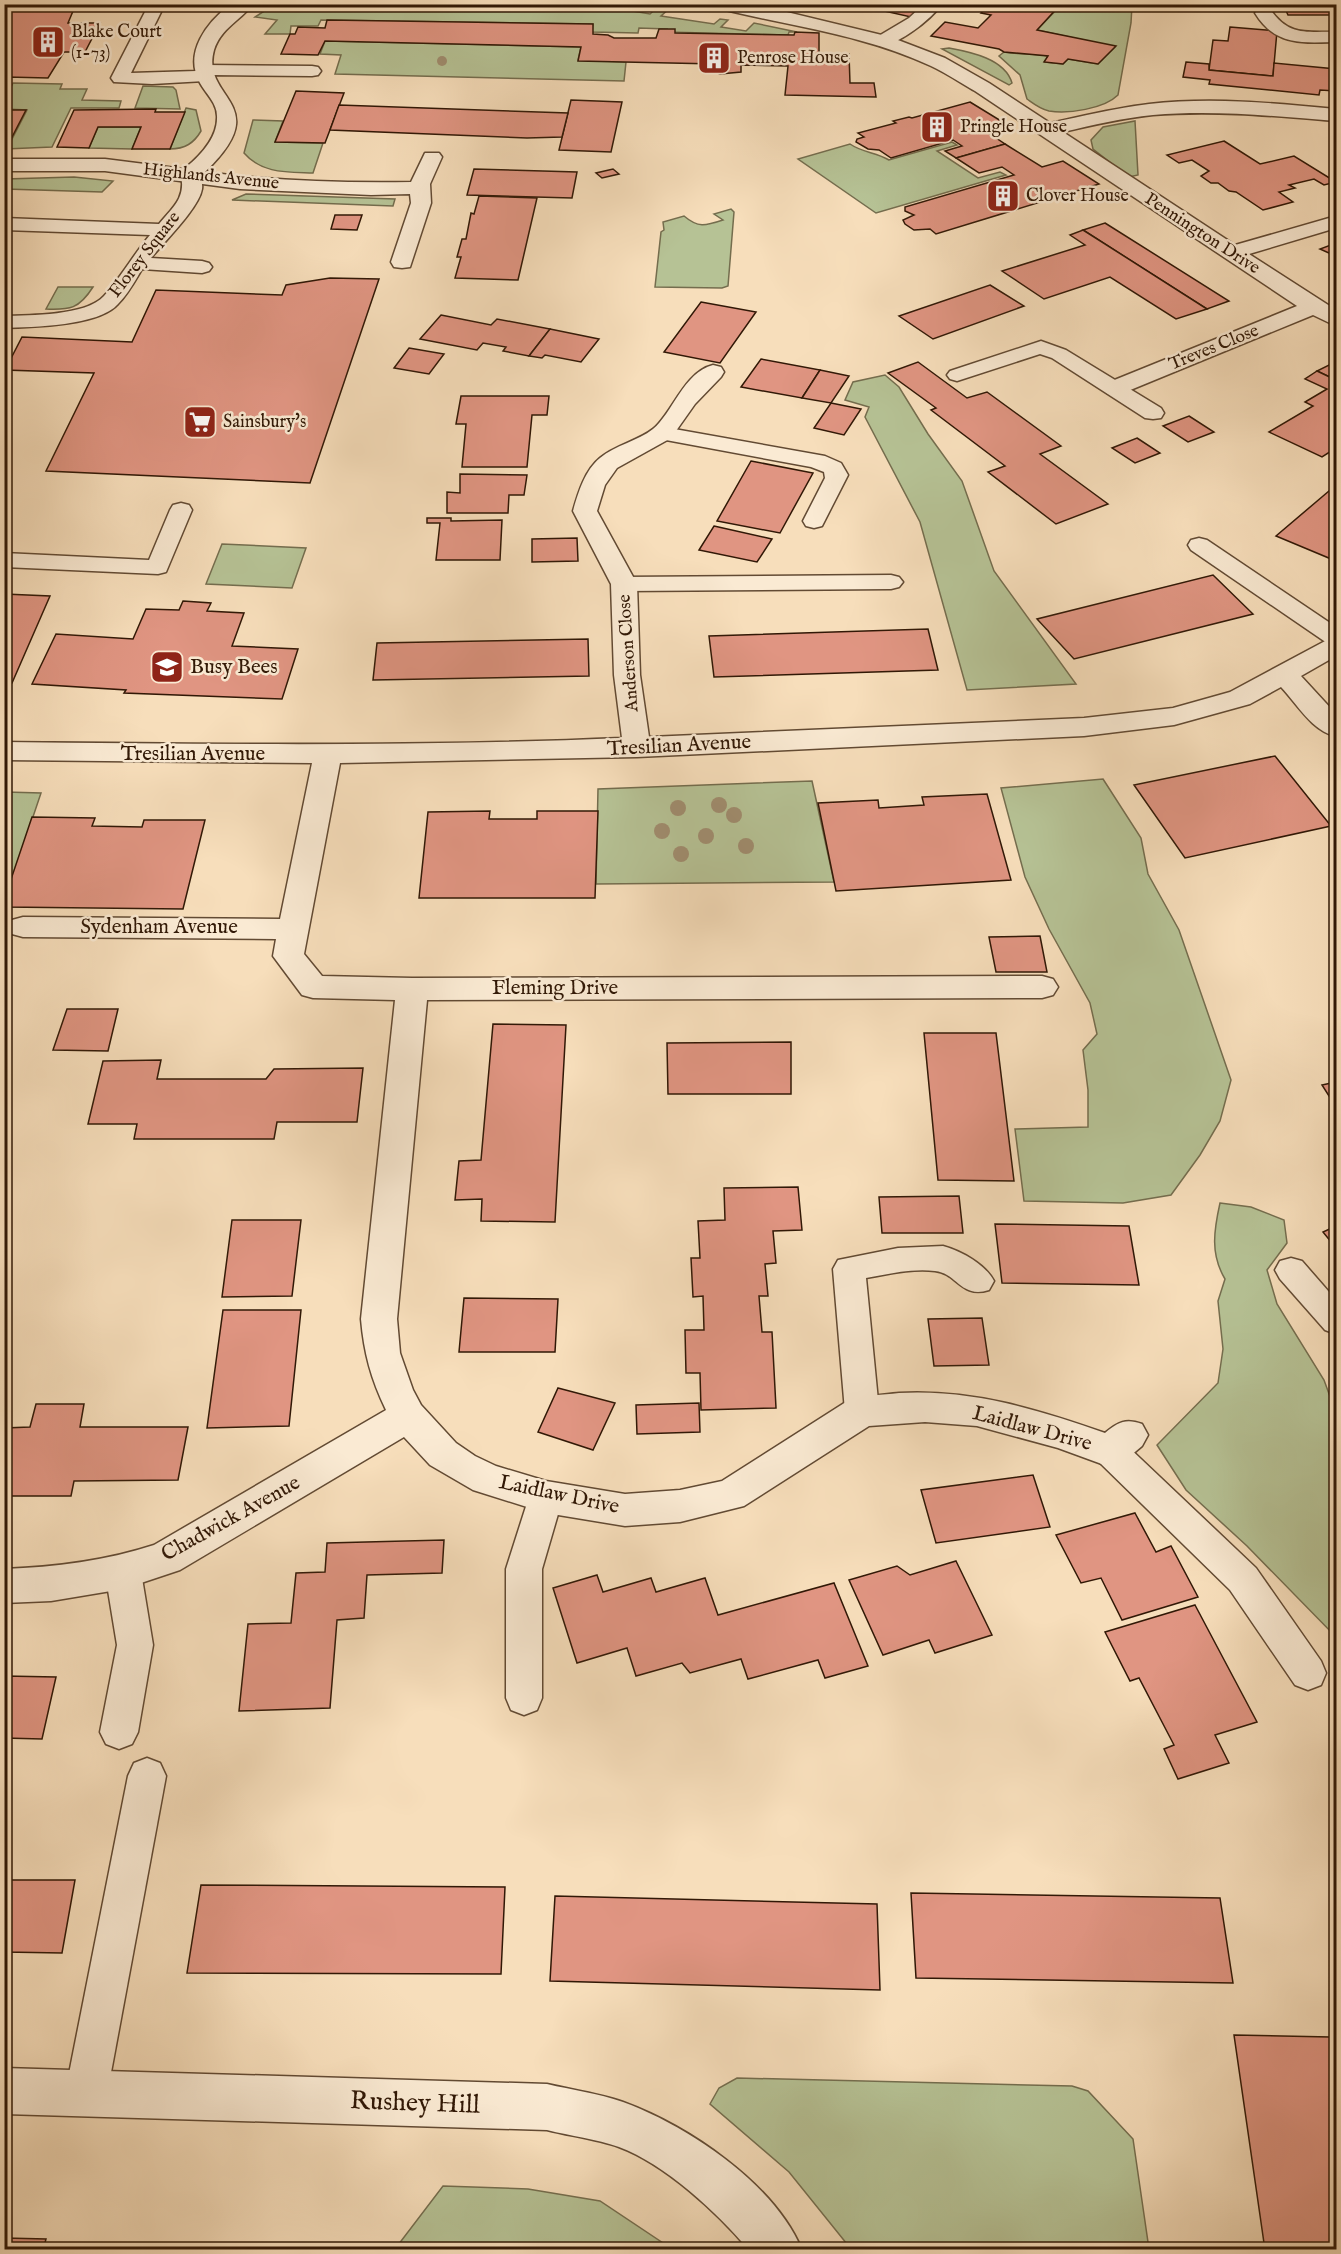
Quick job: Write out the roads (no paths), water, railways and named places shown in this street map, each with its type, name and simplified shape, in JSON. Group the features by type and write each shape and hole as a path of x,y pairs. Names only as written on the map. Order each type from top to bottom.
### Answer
{"street":[{"path":"190,175 211,157 224,131 227,117 205,73 207,43 211,33 244,4"},
{"name":"Pennington Drive","path":"723,4 780,15 883,41 938,62 982,87 1314,308 1336,319"},
{"path":"1264,13 1269,24 1277,31 1288,35 1336,37"},
{"path":"1044,130 1125,113 1153,110 1234,110 1336,115"},
{"path":"402,262 421,203 420,181 429,170 432,158"},
{"name":"Highlands Avenue","path":"4,165 105,165 240,183 371,189 419,188"},
{"path":"1231,253 1336,222"},
{"name":"Treves Close","path":"1115,388 1314,308"},
{"name":"Anderson Close","path":"637,748 627,675 624,584 585,511 593,485 608,463 663,433 686,399 713,372"},
{"name":"Tresilian Avenue","path":"4,751 328,754 637,748 1084,727 1174,716 1240,698 1336,646"},
{"path":"1286,675 1325,719 1336,728"},
{"name":"Fleming Drive","path":"328,754 288,956 313,987 412,989 1042,987"},
{"name":"Sydenham Avenue","path":"23,927 294,929"},
{"name":"Laidlaw Drive","path":"412,989 380,1319 382,1353 388,1373 408,1416 443,1454 462,1467 486,1479 546,1497 625,1510 680,1506 731,1495 862,1411 924,1407 977,1411 1060,1433 1119,1443"},
{"name":"Chadwick Avenue","path":"4,1586 51,1584 123,1572 166,1558 408,1416"},
{"name":"Rushey Hill","path":"4,2091 547,2107 623,2126 673,2151 717,2184 771,2237 778,2250"}],"lane":[{"path":"883,41 915,22 934,4"},
{"path":"153,12 120,78 152,79 205,73 312,71"},
{"name":"Florey Square","path":"4,322 39,321 81,315 110,302 137,263 188,201 192,188 190,175"},
{"path":"4,224 163,230"},
{"path":"137,263 202,267"},
{"path":"957,375 1041,347 1053,350 1153,413"},
{"path":"663,433 818,461 829,465 837,475 814,521"},
{"path":"4,560 158,567 181,510"},
{"path":"1199,545 1336,638"},
{"path":"624,584 891,582"},
{"path":"862,1411 849,1269 898,1260 943,1258 978,1281"},
{"path":"1291,1270 1336,1321"},
{"path":"1119,1443 1243,1579 1308,1673"},
{"path":"524,1698 524,1569 546,1497"},
{"path":"119,1732 135,1645 123,1572"},
{"path":"86,2094 147,1776"}],"place":[{"name":"Blake Court (1-73)","path":"48,42"},
{"name":"Penrose House","path":"714,58"},
{"name":"Pringle House","path":"937,127"},
{"name":"Clover House","path":"1003,196"},
{"name":"Sainsbury's","path":"200,422"},
{"name":"Busy Bees","path":"167,667"}]}
